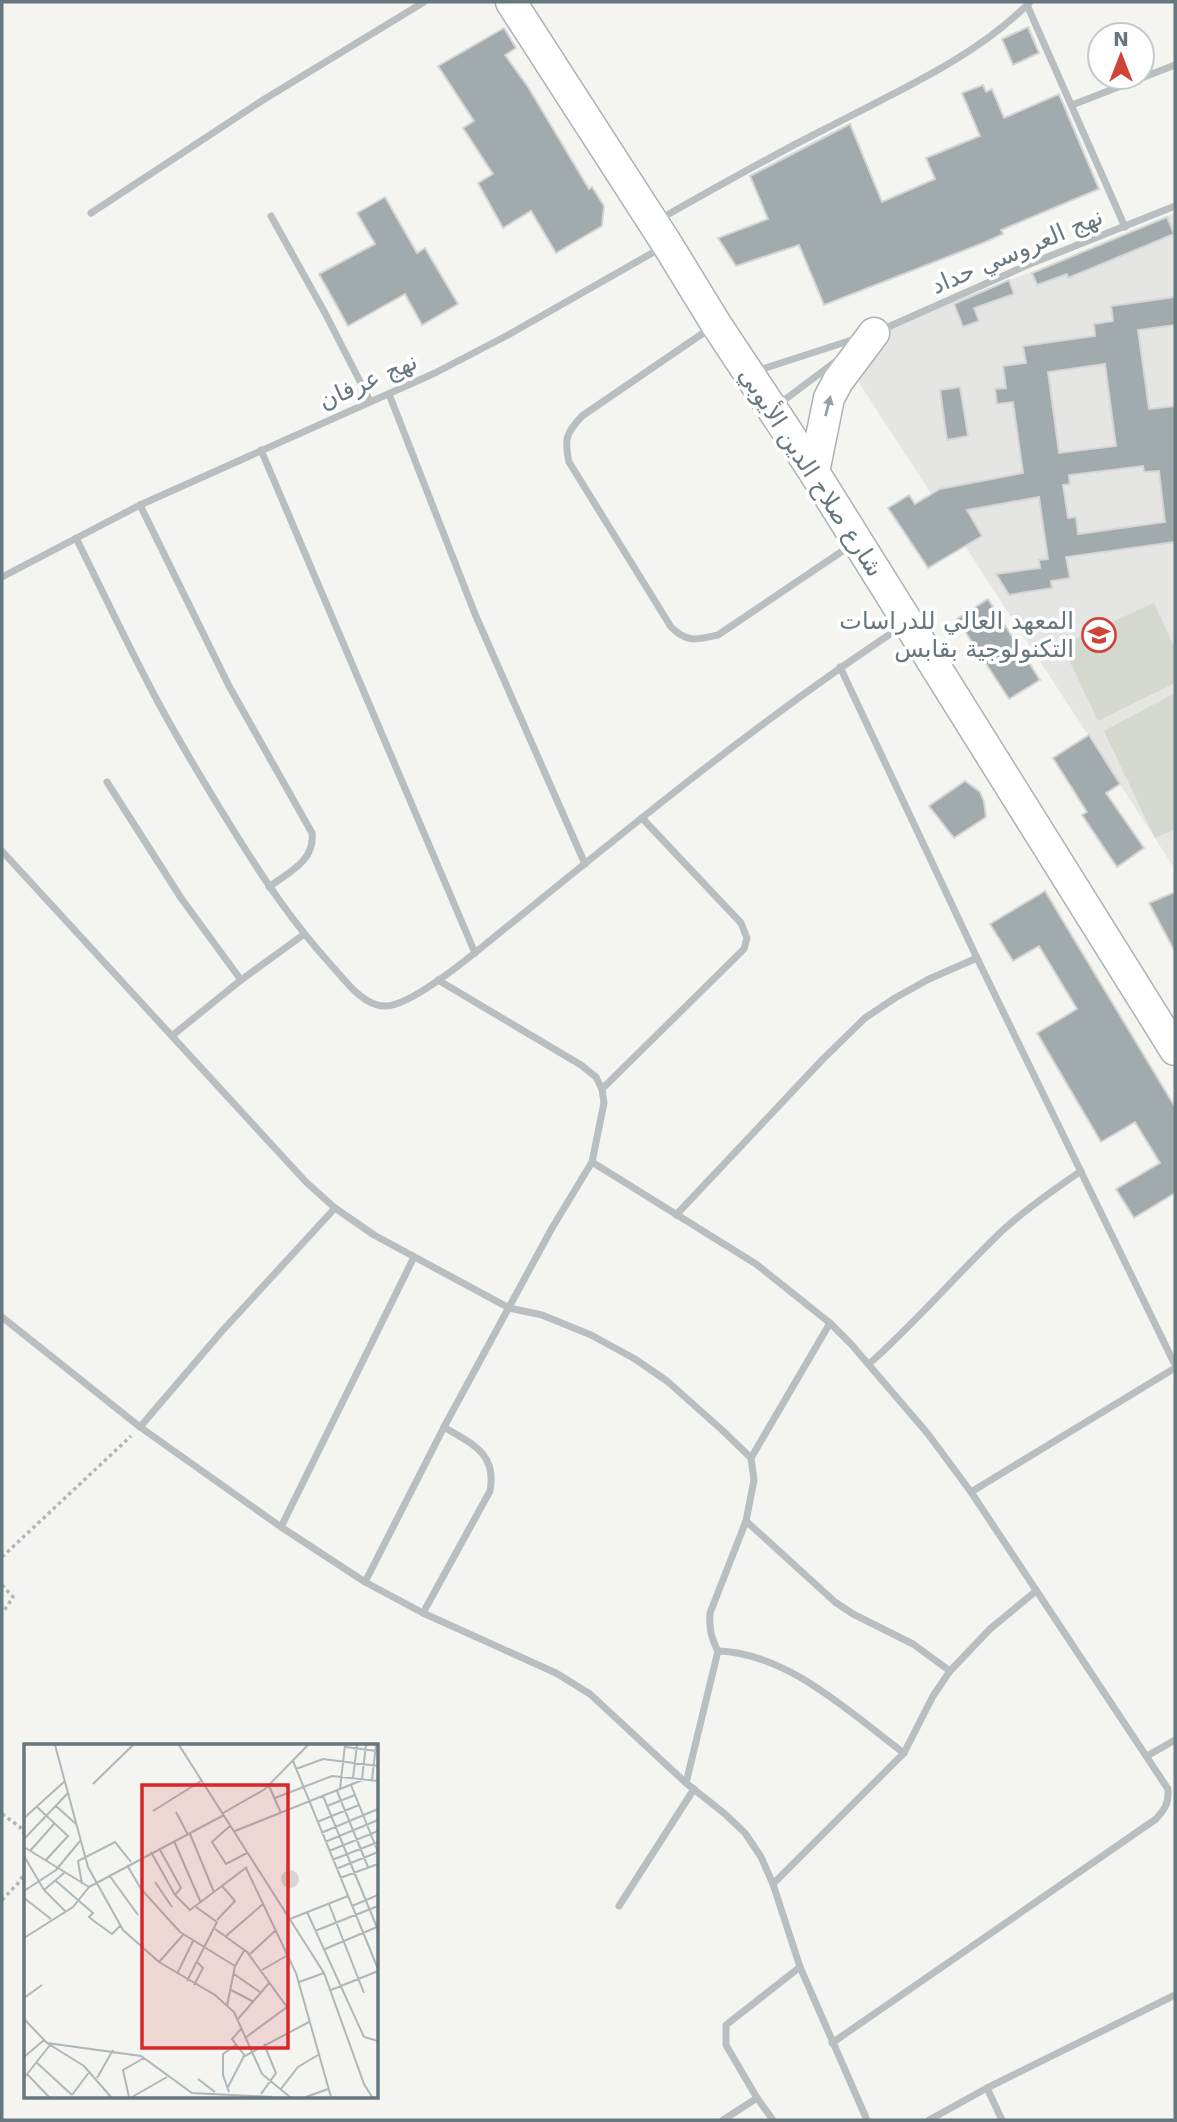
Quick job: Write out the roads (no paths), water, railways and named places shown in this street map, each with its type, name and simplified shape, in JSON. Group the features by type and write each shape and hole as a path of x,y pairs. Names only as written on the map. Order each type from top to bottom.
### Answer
{"main road":[{"name":"شارع صلاح الدين الأيوبي","path":"511,2 716,324 814,472 1175,1050"},
{"path":"814,472 829,398 863,341"}],"street":[{"path":"92,213 284,86 424,2"},
{"path":"1028,3 1125,227"},
{"name":"نهج عرفان","path":"2,577 140,505 435,373 508,335 770,157 941,68 991,35 1028,3"},
{"path":"1072,105 1175,65"},
{"name":"نهج العروسي حداد","path":"748,373 863,341 1030,264 1175,206"},
{"path":"271,216 370,401"},
{"path":"716,324 582,416 570,429 565,444 569,462 671,627 682,638 700,639 718,635 857,542"},
{"path":"772,410 843,356"},
{"path":"389,394 475,614 585,864"},
{"path":"261,450 475,953"},
{"path":"140,505 229,685 312,834 311,852 269,887"},
{"path":"76,538 157,701 269,887 303,935 359,994 372,1003 385,1006 398,1003 438,980 475,953 728,749 840,667 908,622"},
{"path":"840,667 1175,1367 971,1492"},
{"path":"107,782 181,898 241,980"},
{"path":"602,1090 744,949 747,938 741,923 642,818"},
{"path":"2,851 297,1172 335,1208 374,1235 509,1308 542,1315 591,1335 635,1359 667,1381 751,1458"},
{"path":"173,1035 241,980 303,935"},
{"path":"676,1215 865,1018 906,991 977,958"},
{"path":"365,1582 444,1427 552,1228 592,1162 604,1103 596,1077 581,1065 438,980"},
{"path":"592,1162 756,1264 830,1323 869,1364 928,1434 971,1492 1168,1789 1169,1801 1156,1819 832,2043"},
{"path":"869,1364 1005,1228 1081,1171"},
{"path":"140,1427 231,1320 335,1208"},
{"path":"281,1527 414,1257"},
{"path":"2,1317 140,1427 281,1527 365,1582 423,1613 556,1673 590,1694 686,1783 745,1833 761,1857 773,1884 800,1967 867,2120"},
{"path":"686,1783 718,1651 711,1639 710,1613 746,1521 754,1480 751,1458 830,1323"},
{"path":"423,1613 490,1491 493,1478 486,1457 478,1448 444,1427"},
{"path":"746,1521 835,1602 913,1644 950,1671"},
{"path":"773,1884 904,1753 933,1696 950,1671 990,1629 1036,1591"},
{"path":"718,1651 747,1653 807,1681 904,1753"},
{"path":"1147,1756 1175,1740"},
{"path":"619,1906 694,1789"},
{"path":"773,2120 726,2045 726,2025 800,1967"},
{"path":"929,2120 987,2088 1175,1995"},
{"path":"987,2088 1002,2120"},
{"path":"723,2120 757,2098"}],"place":[{"name":"المعهد العالي للدراسات التكنولوجية بقابس","path":"1099,635"}]}
